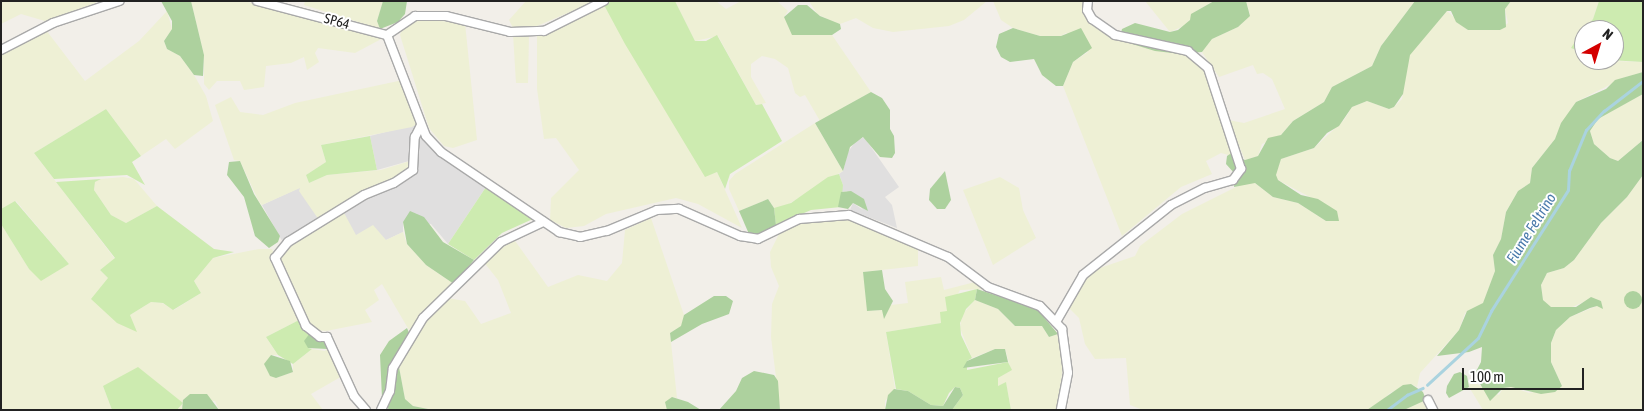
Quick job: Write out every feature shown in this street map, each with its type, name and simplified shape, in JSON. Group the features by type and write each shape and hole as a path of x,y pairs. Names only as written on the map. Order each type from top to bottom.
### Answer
{"street":[{"path":"1,50 53,22 119,1"},
{"name":"SP64","path":"257,1 387,35"},
{"path":"604,1 544,31 510,32 446,16 415,16 387,35 421,125 441,152 559,232 580,237 607,231 657,210 679,209 740,236 758,240 799,219 849,215 948,257 988,287 1040,306 1062,329 1068,373 1061,410"},
{"path":"1056,322 1083,275 1171,205 1205,188 1232,180 1241,169 1208,68 1188,51 1115,35 1092,19 1087,10 1088,1"},
{"path":"366,410 354,396 327,337 320,337 306,326 275,258 288,242 364,195 394,183 414,170 415,137 421,125"},
{"path":"381,410 390,391 393,368 423,318 501,242 544,222"},
{"path":"1428,400 1432,410"}],"shaded area":[{"path":"417,124 423,136 486,187 448,244 431,224 403,222 403,232 386,240 356,235 286,248 262,205 301,187 319,220 409,161 377,170 370,136"},
{"path":"864,137 899,187 885,197 892,205 897,228 850,210 853,203 863,210 847,191 841,192 843,185 839,174 843,171 848,152 855,142"}],"green space":[{"path":"1,1 95,1 96,3 45,21 21,14 1,24"},
{"path":"161,1 191,1 204,55 203,76 194,75 180,56 167,49 164,41 172,29 172,21"},
{"path":"191,1 244,1 385,37 355,53 318,48 315,53 319,62 307,70 304,57 291,63 266,66 264,87 244,90 240,81 217,81 209,90 204,84 204,55"},
{"path":"305,1 383,1 377,21 380,29 304,5"},
{"path":"383,1 407,1 405,14 398,22 380,29 377,21"},
{"path":"526,1 596,1 537,26 513,28 509,20"},
{"path":"610,1 675,1 695,41 706,41 717,35 756,105 762,104 782,141 730,174 725,189 717,172 705,177 625,44 604,5"},
{"path":"675,1 716,1 726,9 741,1 777,1 788,11 784,17 799,35 832,35 871,92 820,121 805,95 800,97 795,93 788,68 775,59 762,56 751,64 751,77 766,103 756,105 718,36 695,41"},
{"path":"809,1 987,1 964,20 949,26 893,32 873,28 856,18 840,24 833,22 817,14"},
{"path":"993,1 1085,1 1085,9 1113,34 1170,52 1196,52 1207,70 1236,157 1221,153 1206,161 1212,174 1181,187 1122,236 1063,86 1073,62 1088,52 1066,33 1061,36 1040,36 1013,28 1001,20"},
{"path":"1145,1 1214,1 1196,11 1186,25 1170,32"},
{"path":"1214,1 1246,1 1250,16 1238,27 1212,39 1202,52 1181,54 1155,51 1132,44 1120,36 1122,29 1135,23 1170,32 1178,30 1190,20 1191,14"},
{"path":"1246,1 1415,1 1381,46 1372,66 1332,87 1324,102 1293,121 1281,135 1262,144 1258,156 1245,160 1228,120 1244,123 1285,109 1272,79 1263,73 1257,74 1253,65 1219,77 1202,52 1212,39 1238,27 1250,15"},
{"path":"1415,1 1511,1 1505,9 1506,27 1500,30 1468,30 1456,22 1451,11 1447,11 1410,55 1403,94 1394,107 1389,109 1367,101 1352,107 1339,126 1327,133 1314,148 1281,159 1276,175 1278,180 1301,195 1318,199 1337,211 1339,221 1326,221 1298,203 1273,197 1255,183 1234,187 1235,174 1226,164 1227,156 1230,154 1245,160 1258,156 1268,138 1281,135 1293,121 1324,102 1332,87 1372,66 1381,46"},
{"path":"1511,1 1599,1 1592,20 1574,20 1574,44 1571,48 1574,49 1574,70 1624,70 1624,61 1643,62 1643,72 1623,78 1576,102 1555,139 1532,168 1530,183 1518,191 1506,212 1501,239 1493,255 1495,271 1483,304 1465,313 1459,330 1420,373 1417,387 1411,384 1390,393 1378,405 1367,410 1143,410 1130,405 1126,358 1095,359 1085,344 1079,318 1069,308 1082,280 1097,269 1135,256 1140,246 1182,214 1244,183 1255,183 1273,197 1298,203 1326,221 1334,210 1278,180 1275,175 1281,159 1314,148 1344,120 1352,107 1367,101 1389,109 1394,107 1402,99 1409,55 1447,11 1468,30 1500,30 1508,23 1505,9"},
{"path":"1599,1 1643,1 1643,62 1624,61 1624,20 1593,19"},
{"path":"604,5 705,176 717,172 742,228 698,204 676,198 606,214 584,226 566,228 550,220 551,198 579,170 556,138 544,139 537,89 537,35"},
{"path":"798,5 807,5 820,16 840,24 841,29 832,35 792,35 784,17"},
{"path":"167,11 172,29 164,41 167,49 180,56 194,75 206,96 213,121 175,149 166,139 141,156 106,109 34,153 115,259 100,270 108,278 136,332 130,315 151,302 162,303 174,310 201,293 194,281 213,258 259,249 272,249 301,319 266,337 278,355 271,355 276,378 293,372 293,364 312,349 325,351 328,347 344,375 311,394 323,410 219,410 215,401 183,400 183,403 103,386 112,410 1,410 1,224 29,269 69,264 16,201 1,209 1,52 46,30 85,81 139,41"},
{"path":"416,19 465,23 477,140 453,148 444,146 429,128 400,35 404,25"},
{"path":"1013,28 1040,36 1061,36 1081,28 1092,48 1073,62 1063,86 1056,86 1042,75 1034,59 1010,62 1001,57 996,47 999,34"},
{"path":"513,34 529,34 528,83 516,83"},
{"path":"1643,72 1643,94 1598,119 1590,131 1594,144 1610,158 1618,161 1643,140 1643,175 1627,197 1601,223 1574,260 1564,268 1547,273 1541,285 1543,300 1551,307 1576,307 1591,297 1601,301 1603,309 1597,306 1590,308 1570,317 1556,330 1551,343 1551,362 1562,386 1555,392 1541,394 1511,387 1503,388 1490,401 1479,382 1471,381 1481,362 1482,347 1469,352 1437,356 1459,330 1467,311 1483,303 1495,271 1493,255 1501,239 1506,212 1518,191 1530,183 1532,168 1555,139 1561,123 1576,102 1606,89 1615,80"},
{"path":"403,80 417,124 412,127 321,145 326,162 306,175 309,183 327,175 381,170 410,161 412,167 319,220 299,191 300,188 262,205 259,202 240,161 234,160 215,105 231,97 240,112 263,115 295,103"},
{"path":"871,92 882,98 890,110 890,129 894,136 895,153 892,158 880,157 863,137 850,147 843,171 815,123"},
{"path":"1643,94 1643,140 1618,161 1610,158 1594,144 1590,131 1597,119"},
{"path":"106,109 141,156 132,162 145,185 127,175 54,179 34,153"},
{"path":"815,123 843,171 782,208 774,208 768,199 739,211 729,189 729,181 735,174"},
{"path":"370,136 377,170 327,175 309,183 306,175 326,162 321,145"},
{"path":"240,161 254,194 280,236 278,242 269,248 255,236 244,197 227,175 229,162"},
{"path":"945,171 951,200 945,209 937,209 929,200 930,189"},
{"path":"839,174 843,185 841,207 811,210 776,225 774,208 791,203 828,177"},
{"path":"1643,175 1643,410 1483,410 1469,387 1471,381 1499,395 1503,388 1512,387 1529,393 1562,386 1551,362 1551,343 1556,330 1570,317 1597,306 1588,300 1568,309 1550,307 1543,300 1541,285 1547,273 1564,268 1574,260 1601,223 1627,197"},
{"path":"123,177 134,179 157,206 126,223 111,215 94,190 95,182 101,179"},
{"path":"1000,177 1019,188 1023,210 1036,238 993,265 963,190"},
{"path":"101,179 95,182 94,190 111,215 126,223 157,206 214,249 234,252 213,258 194,281 201,293 173,310 163,303 151,302 130,315 137,332 117,323 91,299 108,278 100,270 115,258 56,182"},
{"path":"486,187 535,218 502,233 474,260 448,244"},
{"path":"851,191 864,199 868,211 853,203 848,209 838,207 841,192"},
{"path":"768,199 774,208 776,225 757,235 749,234 739,211"},
{"path":"15,201 69,264 41,281 29,269 1,224 1,209"},
{"path":"343,211 356,235 373,225 386,240 403,232 407,244 426,265 454,284 409,330 382,284 374,290 379,300 365,310 372,322 326,331 316,330 307,321 279,257 290,244"},
{"path":"410,211 424,217 443,242 474,260 454,284 426,265 407,244 403,222"},
{"path":"651,218 684,315 682,326 670,333 677,398 672,397 667,410 433,410 413,406 405,399 399,367 423,320 447,298 465,301 481,324 511,313 498,280 483,261 499,243 513,238 548,287 578,275 607,281 622,263 625,230"},
{"path":"850,219 918,247 918,266 863,272 868,311 883,310 884,318 891,305 908,303 905,282 941,277 944,290 975,282 985,289 960,290 941,323 886,332 895,389 885,401 885,410 780,410 771,337 772,304 779,286 771,267 770,252 780,232 802,221"},
{"path":"882,270 885,289 893,301 884,319 882,310 867,311 863,272"},
{"path":"977,289 975,300 966,309 960,323 961,335 972,358 967,361 967,370 1008,362 1012,370 998,378 998,386 1006,382 1011,410 952,410 963,395 960,388 955,387 949,393 943,406 931,405 908,391 896,389 886,332 941,323 940,312 947,311 945,297"},
{"path":"977,289 1037,309 1058,334 1049,337 1042,326 1015,326 998,309 975,300"},
{"path":"1633,291 1639,294 1642,300 1639,306 1633,309 1627,306 1624,300 1627,294"},
{"path":"714,296 726,296 733,301 729,314 702,324 671,342 670,333 681,326 684,315"},
{"path":"975,300 998,309 1015,326 1042,326 1049,337 1058,334 1063,367 1057,410 1011,410 1006,383 998,386 998,378 1011,370 1005,349 995,349 972,358 960,328 962,315"},
{"path":"301,319 315,335 308,348 312,349 293,364 278,355 266,337"},
{"path":"407,328 413,342 399,367 405,399 413,406 433,410 389,410 382,398 380,355 389,341"},
{"path":"310,333 326,339 328,349 308,348 304,341"},
{"path":"995,349 1005,349 1008,362 963,368 967,361"},
{"path":"271,355 290,361 293,372 276,378 270,376 264,364"},
{"path":"138,367 183,403 177,410 112,410 103,386"},
{"path":"754,371 774,375 778,381 780,410 719,410 736,391 742,378"},
{"path":"1460,372 1467,376 1469,387 1449,398 1446,393 1447,386 1454,374"},
{"path":"1411,384 1423,392 1426,400 1404,410 1367,410 1403,385"},
{"path":"955,387 960,388 963,395 952,410 885,410 888,395 894,389 908,391 931,405 943,406"},
{"path":"190,394 207,394 219,410 182,410 183,400"},
{"path":"672,397 688,402 701,410 667,410 665,402"},
{"path":"1426,400 1430,410 1404,410 1417,404"},
{"path":"183,403 182,410 177,410"}],"waterway":[{"name":"Fiume Feltrino","path":"1427,385 1478,338 1491,311 1568,190 1569,171 1586,130 1604,111 1643,81"},
{"name":"Fiume Feltrino","path":"1387,410 1407,395 1423,388"}]}
